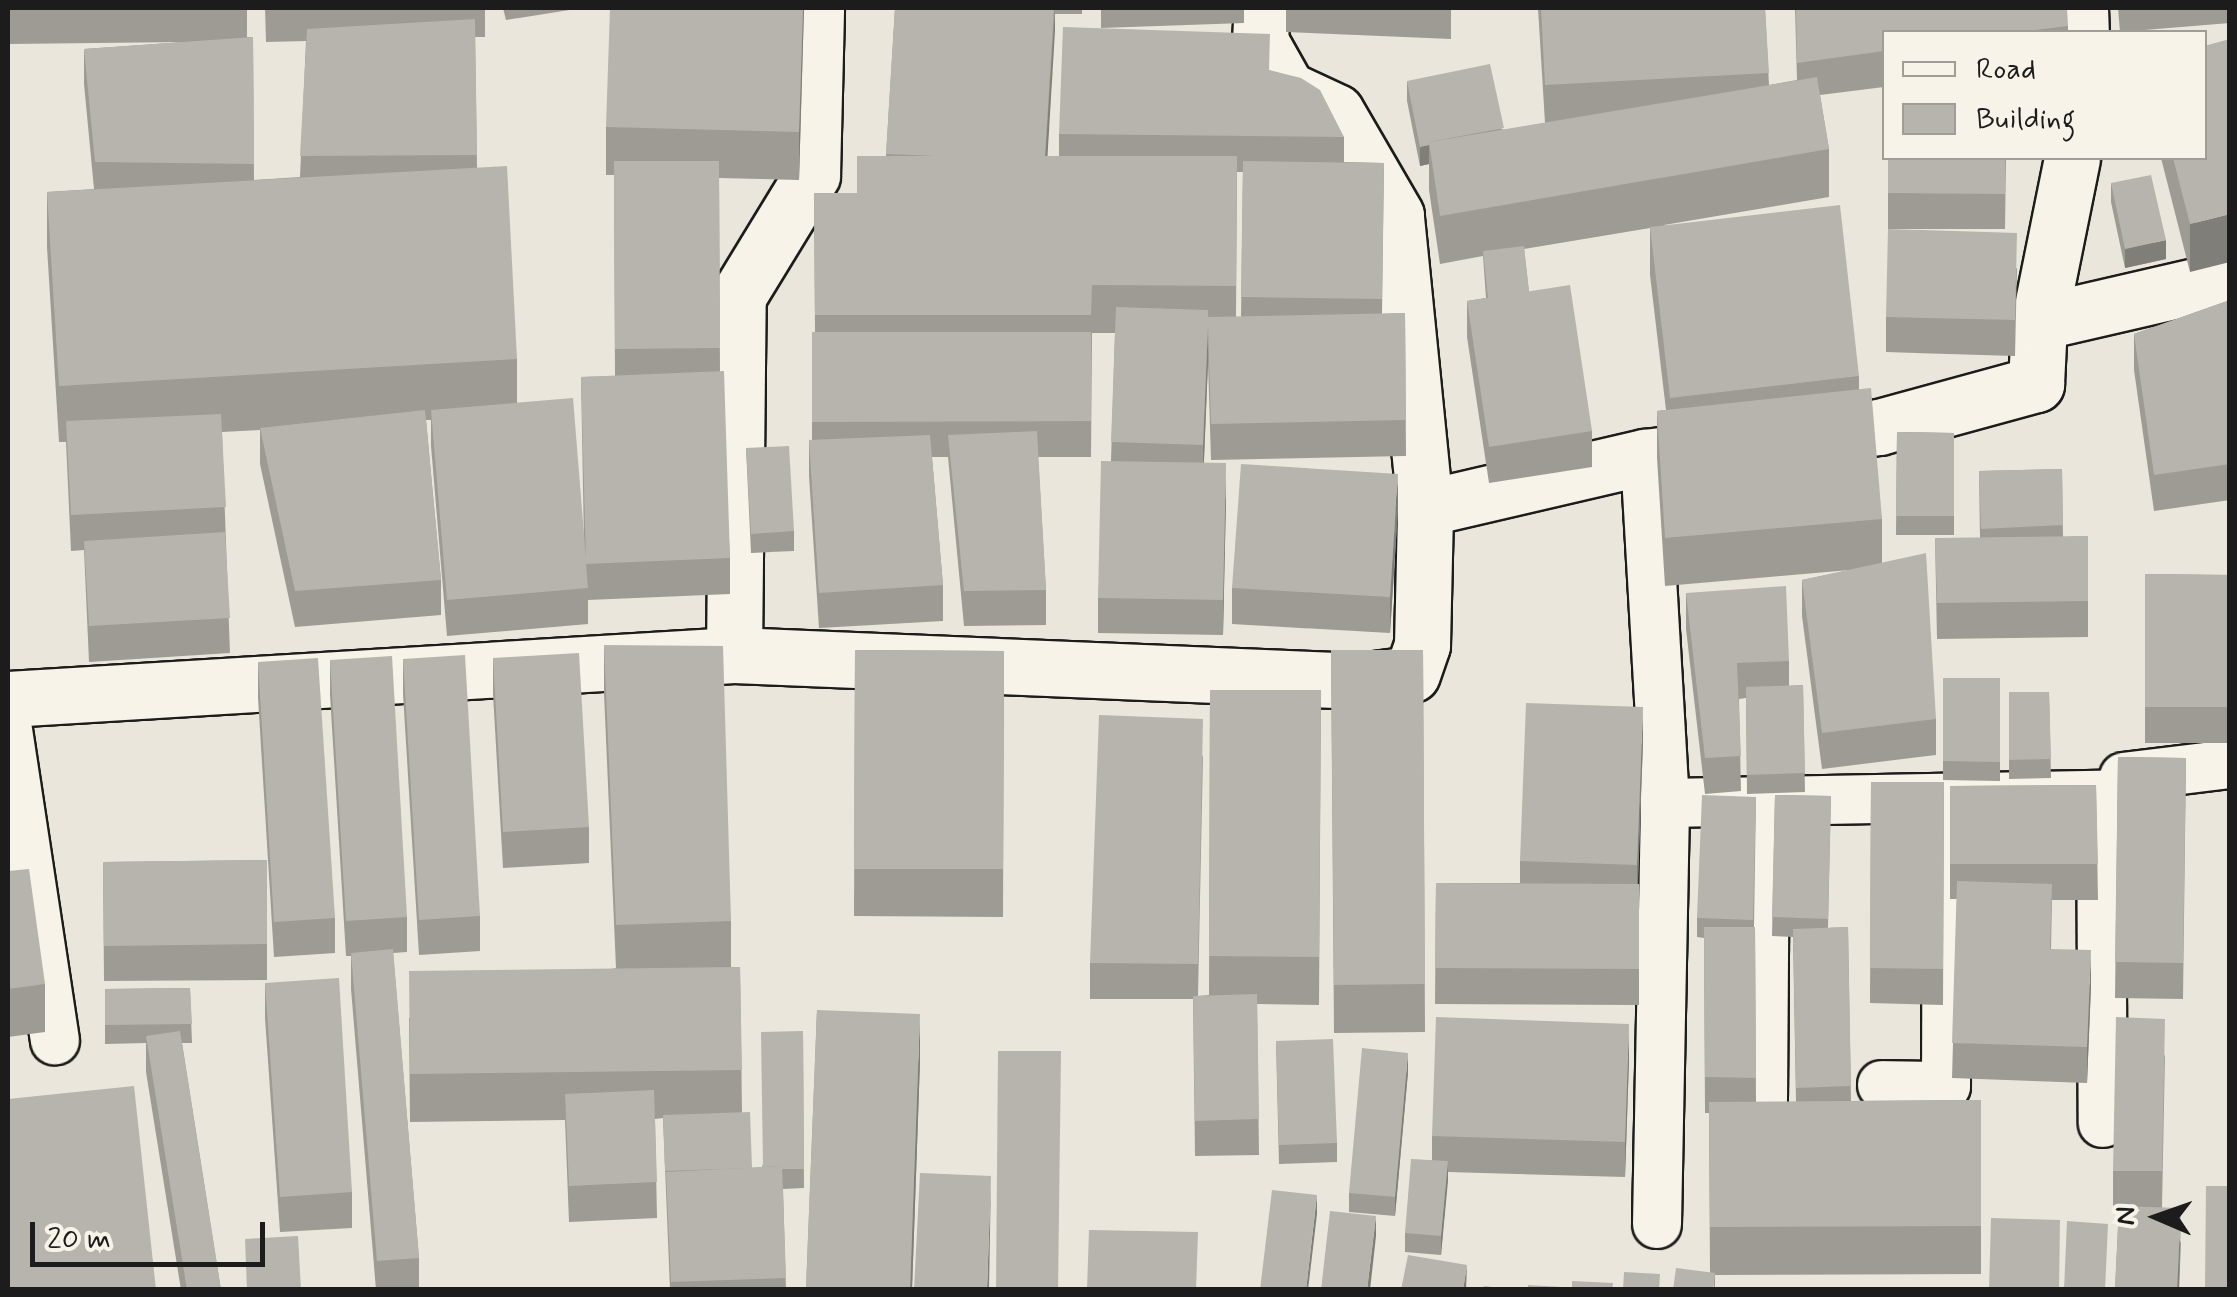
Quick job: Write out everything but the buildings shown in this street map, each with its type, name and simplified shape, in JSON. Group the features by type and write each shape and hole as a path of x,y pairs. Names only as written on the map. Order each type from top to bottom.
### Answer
{"street":[{"path":"734,655 738,296 812,174 816,8"},
{"path":"8,699 734,655 1359,681 1412,674 1422,644 1426,508 1396,216 1336,112 1288,89 1260,42 1262,8"},
{"path":"1426,508 1645,457 1879,426 2036,384 2040,322 2072,160"},
{"path":"2040,322 2230,278"}],"lane":[{"path":"1645,457 1666,803 1657,1224"},
{"path":"8,730 55,1040"},
{"path":"2103,1123 2101,796 2106,776 2150,777 2230,764"},
{"path":"1666,803 2101,796"},
{"path":"1763,1100 1765,799"},
{"path":"1882,1086 1946,1086 1947,801"}]}
